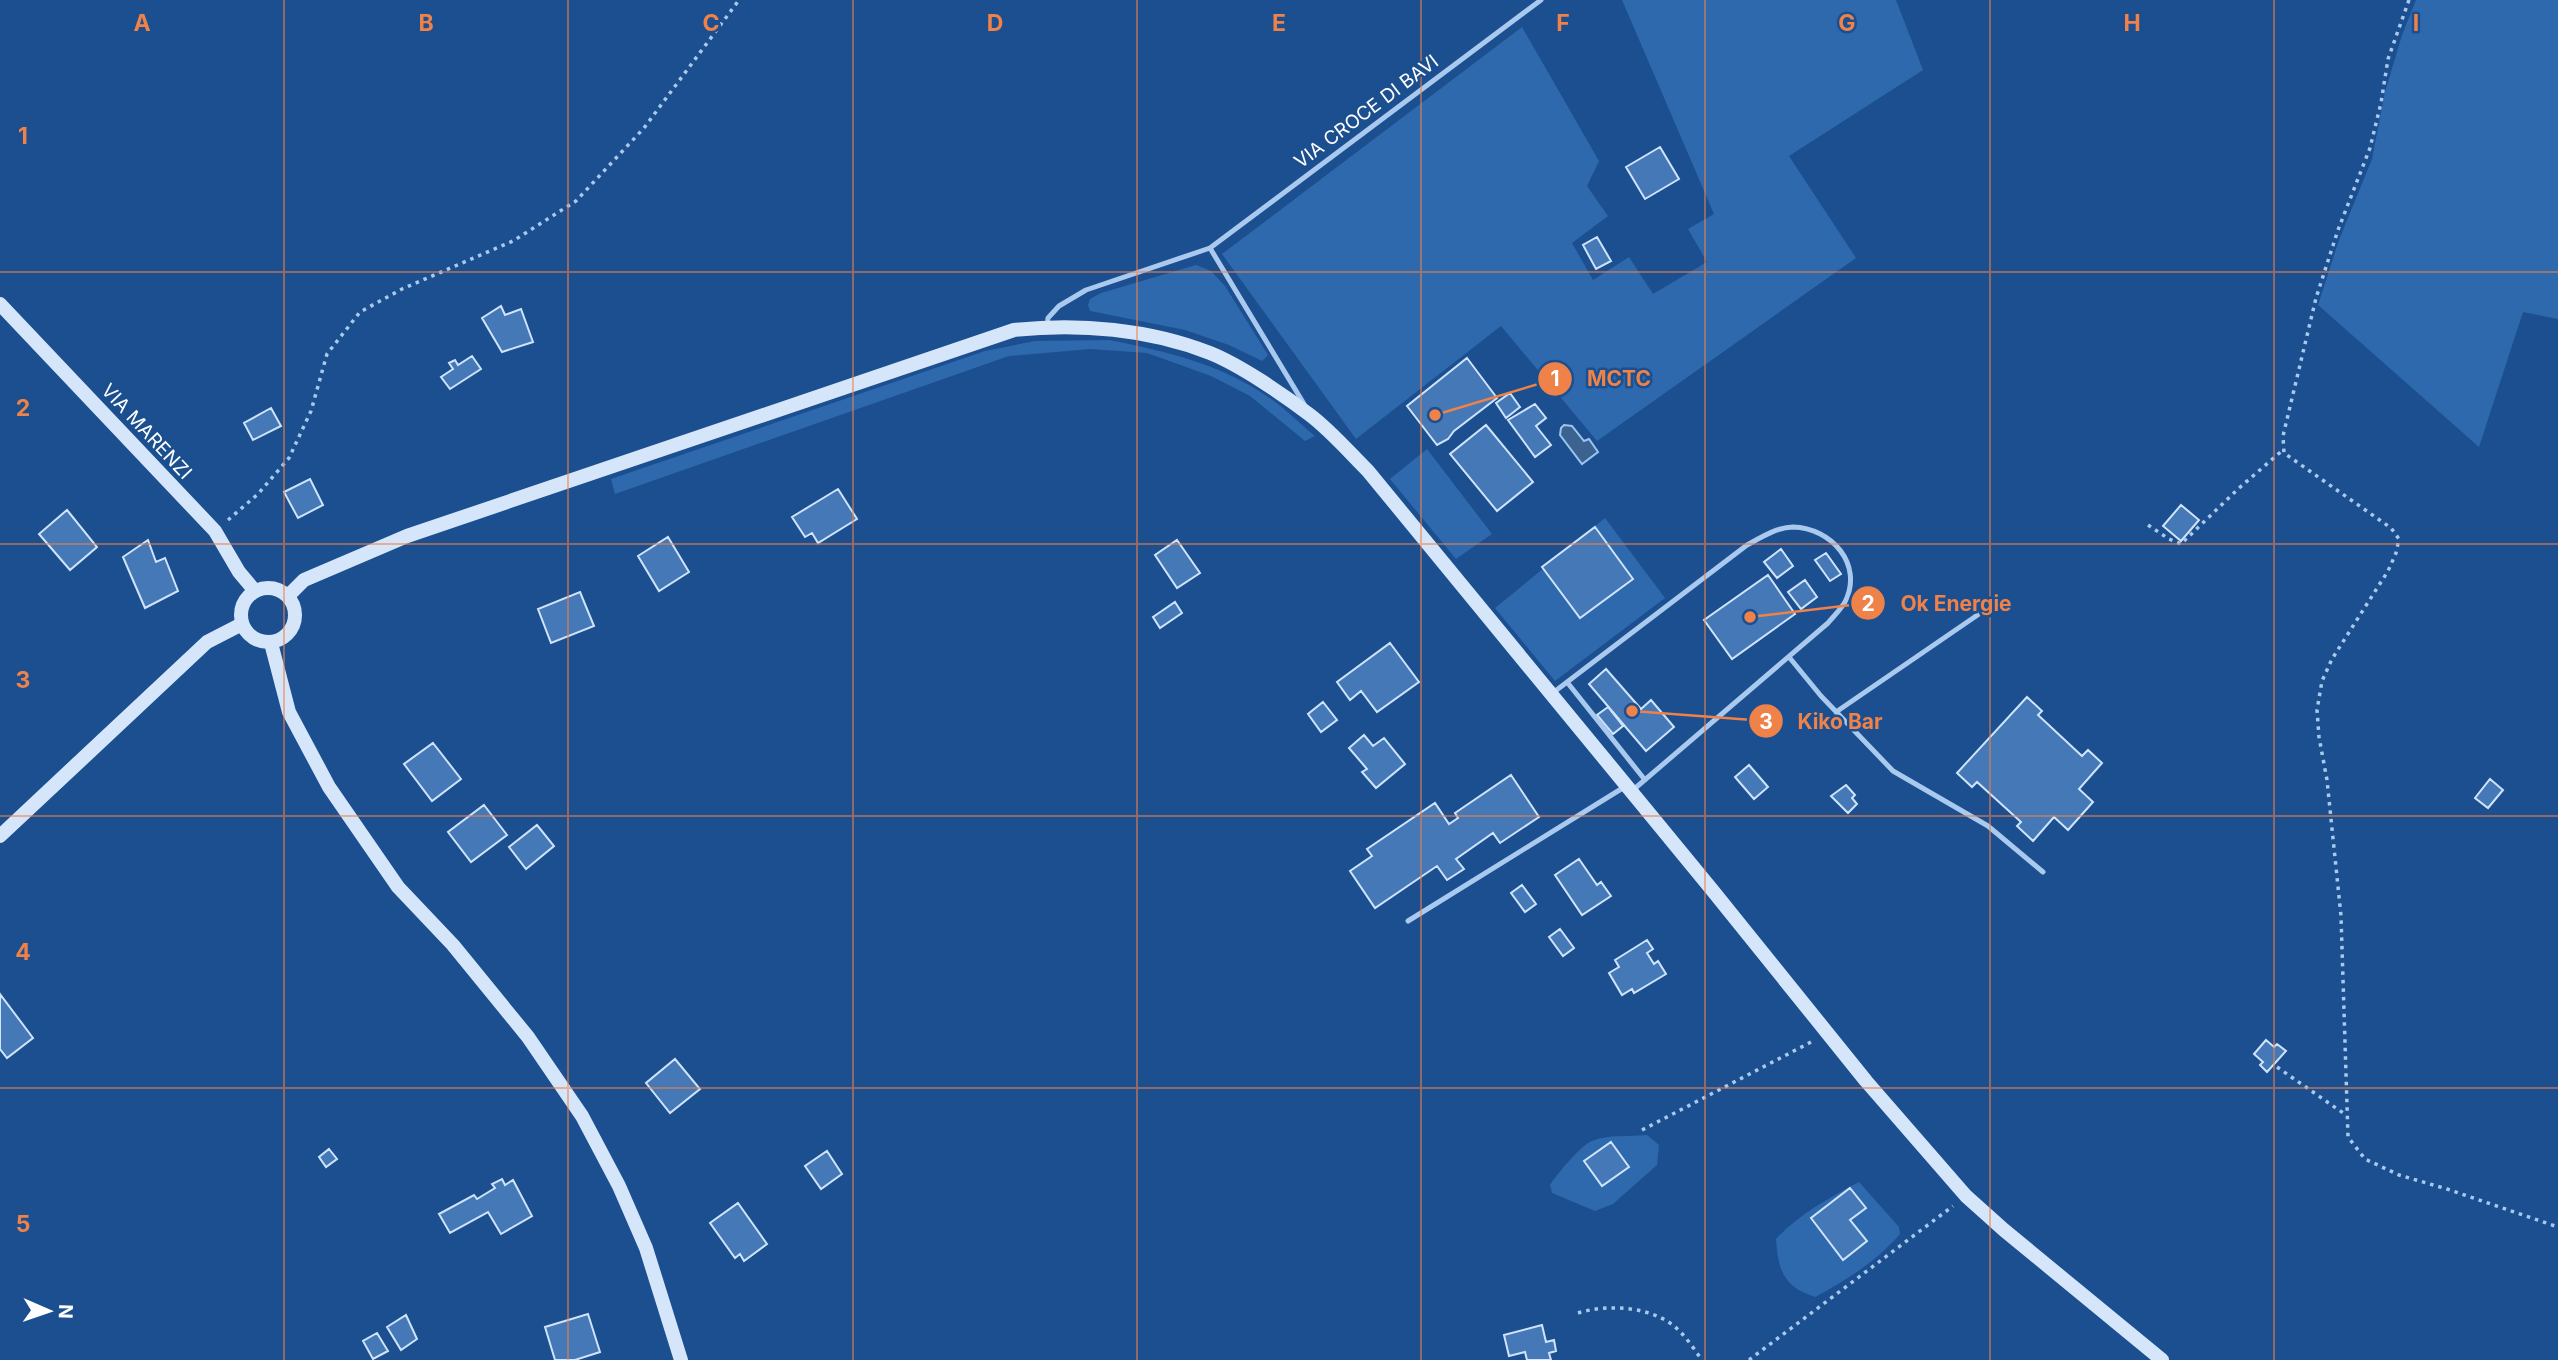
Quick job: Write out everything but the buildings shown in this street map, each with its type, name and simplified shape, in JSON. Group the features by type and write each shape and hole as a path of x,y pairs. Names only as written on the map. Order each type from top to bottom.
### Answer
{"main road":[{"name":"VIA MARENZI","path":"0,304 215,531 239,572 255,591"},
{"path":"288,596 304,580 407,536 1014,330 1048,327 1090,328 1154,336 1211,353 1311,415 1368,471 1721,900 1866,1082 1966,1196 2157,1355"},
{"path":"272,588 288,596 296,612 292,629 279,641 271,643 253,639 242,624 243,605 255,591 272,588"},
{"path":"0,836 207,642 242,624"},
{"path":"271,643 289,712 342,807 398,887 453,945 528,1037 582,1116 619,1186 646,1248 681,1360"}],"lane":[{"name":"VIA CROCE DI BAVI","path":"1048,327 1048,318 1059,306 1086,290 1210,248 1541,0"},
{"path":"1210,248 1311,415"},
{"path":"1408,921 1645,780 1828,623 1846,601 1851,576 1845,557 1832,539 1815,531 1792,527 1773,532 1747,545 1552,693"},
{"path":"1836,712 1979,614"},
{"path":"1789,657 1836,712 1893,771 1988,826 2043,872"},
{"path":"1567,682 1645,780"}],"path":[{"path":"215,531 258,494 289,458 311,411 327,355 360,312 402,289 513,241 576,201 644,128 738,0"},
{"path":"2409,0 2388,59 2370,148 2338,230 2316,298 2283,436 2284,453 2390,528 2399,539 2388,571 2332,659 2322,681 2318,710 2319,737 2327,780 2342,916 2348,1137 2365,1159 2399,1175 2558,1227"},
{"path":"2148,525 2169,540 2181,544 2284,449"},
{"path":"1642,1130 1814,1040 1825,1030"},
{"path":"2277,1067 2346,1115"},
{"path":"1749,1360 1966,1196"},
{"path":"1578,1313 1592,1309 1622,1308 1649,1314 1673,1325 1702,1360"}],"shaded area":[{"path":"1622,0 1896,0 1923,70 1789,156 1856,258 1597,441 1501,326 1356,439 1222,254 1522,27 1599,161 1587,186 1608,216 1572,243 1593,280 1629,257 1653,294 1707,262 1688,229 1714,214"},
{"path":"2416,0 2558,0 2558,319 2523,312 2479,447 2318,305 2339,240 2372,159 2385,92"},
{"path":"1196,265 1211,271 1225,286 1268,355 1262,361 1229,345 1185,330 1090,311 1090,299 1101,293"},
{"path":"1109,340 1172,354 1212,367 1274,401 1315,436 1305,441 1250,396 1211,376 1147,353 1090,349 1009,356 615,494 611,479 985,351 1035,341"},
{"path":"1564,425 1572,426 1584,441 1589,439 1598,452 1582,464 1560,435"},
{"path":"1427,449 1492,534 1456,559 1390,479"},
{"path":"1605,518 1665,598 1555,681 1495,608"},
{"path":"1647,1135 1659,1145 1657,1165 1613,1204 1595,1211 1552,1193 1550,1185 1553,1180 1569,1160 1587,1144 1605,1137"},
{"path":"1859,1182 1899,1227 1900,1234 1871,1261 1839,1284 1815,1297 1805,1293 1790,1283 1781,1269 1776,1239 1804,1214"}],"place":[{"name":"MCTC","path":"1435,415"},
{"name":"Ok Energie","path":"1750,617"},
{"name":"Kiko Bar","path":"1632,711"}]}
